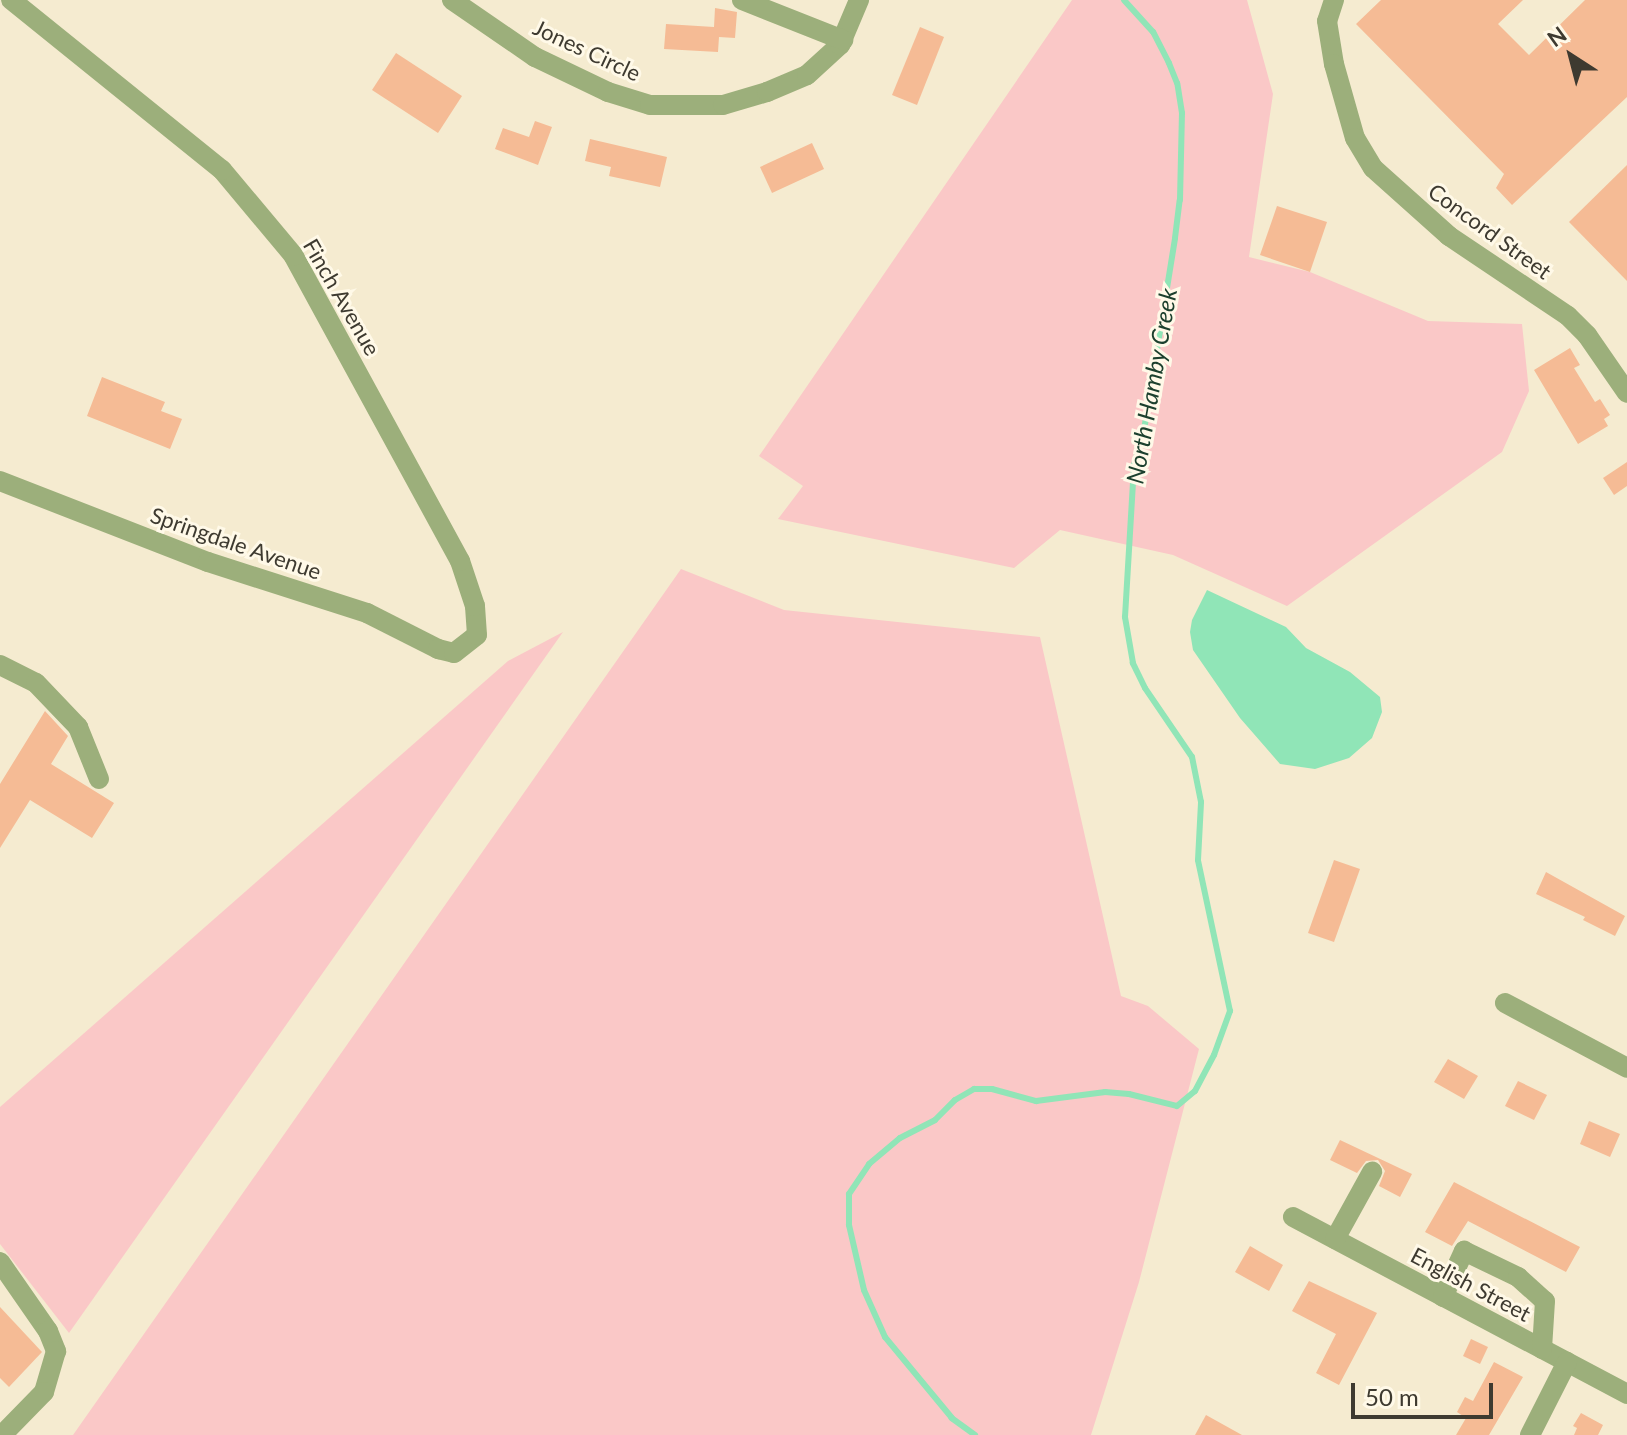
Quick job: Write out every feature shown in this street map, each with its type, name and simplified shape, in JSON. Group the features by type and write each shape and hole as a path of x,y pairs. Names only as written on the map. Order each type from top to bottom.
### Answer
{"street":[{"name":"Finch Avenue","path":"11,0 222,170 294,256 460,561 475,606 477,635 454,653"},
{"name":"Jones Circle","path":"452,0 535,57 608,92 650,105 723,105 767,92 807,75 843,40 859,0"},
{"path":"742,0 843,40"},
{"name":"Concord Street","path":"1334,0 1327,21 1343,98 1355,138 1373,168 1449,236 1568,316 1587,335 1627,393"},
{"name":"Springdale Avenue","path":"0,481 208,562 367,613 438,649 454,653"},
{"path":"0,665 36,683 78,727 99,779"},
{"path":"1505,1003 1627,1068"},
{"path":"1335,1239 1372,1172"},
{"name":"English Street","path":"1293,1217 1627,1394"},
{"path":"1443,1297 1464,1251 1518,1277 1545,1301 1542,1349"},
{"path":"0,1262 48,1331 56,1351 44,1392 2,1435"},
{"path":"1530,1435 1567,1362"}],"shaded area":[{"path":"1072,0 1247,0 1273,94 1249,257 1310,272 1428,321 1522,324 1529,391 1502,452 1287,606 1173,555 1060,530 1014,568 778,519 803,486 759,456"},
{"path":"681,569 784,610 1040,637 1121,996 1148,1006 1199,1049 1139,1282 1091,1435 73,1435"},
{"path":"1207,590 1286,627 1306,648 1350,672 1380,697 1382,712 1372,738 1349,758 1315,769 1280,764 1240,718 1193,650 1192,620"},
{"path":"563,632 69,1333 0,1244 0,1107 508,661"}],"building":[{"path":"1381,0 1523,0 1498,24 1529,55 1585,0 1627,0 1627,97 1512,205 1496,188 1504,174 1356,24"},
{"path":"715,8 737,12 735,38 719,37 718,52 664,49 666,24 714,27"},
{"path":"920,27 944,37 917,105 892,95"},
{"path":"396,53 462,96 438,133 372,90"},
{"path":"535,121 552,127 538,165 495,149 503,128 529,137"},
{"path":"590,139 667,157 660,187 609,176 611,167 585,161"},
{"path":"812,143 824,169 772,193 760,167"},
{"path":"1627,165 1627,281 1569,222"},
{"path":"1277,206 1327,222 1310,272 1260,255"},
{"path":"1570,348 1580,365 1574,368 1595,402 1600,399 1610,415 1604,419 1608,426 1578,444 1534,370"},
{"path":"102,377 165,402 161,411 182,419 170,449 87,416"},
{"path":"1627,462 1627,486 1614,495 1603,478"},
{"path":"45,711 68,736 51,764 114,803 92,838 30,800 0,848 0,784"},
{"path":"1334,860 1360,869 1334,942 1308,933"},
{"path":"1546,872 1625,916 1615,936 1583,920 1585,917 1536,894"},
{"path":"1448,1059 1478,1076 1464,1099 1434,1082"},
{"path":"1518,1081 1547,1095 1534,1120 1505,1106"},
{"path":"1589,1121 1620,1134 1610,1157 1580,1144"},
{"path":"1340,1140 1412,1174 1400,1197 1379,1186 1385,1171 1378,1160 1366,1161 1357,1173 1330,1160"},
{"path":"1454,1182 1580,1247 1566,1272 1468,1221 1452,1246 1425,1232"},
{"path":"1250,1246 1283,1265 1269,1291 1235,1272"},
{"path":"1309,1281 1377,1313 1339,1385 1316,1373 1336,1334 1292,1311"},
{"path":"0,1307 42,1352 9,1387 0,1378"},
{"path":"1471,1339 1488,1347 1480,1364 1463,1356"},
{"path":"1494,1362 1523,1377 1489,1435 1456,1435 1466,1418 1457,1412 1465,1397 1473,1401"},
{"path":"1581,1413 1603,1425 1598,1435 1574,1435 1577,1428 1573,1426"},
{"path":"1206,1415 1242,1435 1195,1435"}],"waterway":[{"name":"North Hamby Creek","path":"975,1435 952,1418 885,1337 864,1290 849,1225 849,1194 869,1164 900,1138 935,1120 955,1100 974,1089 992,1089 1036,1101 1105,1092 1129,1094 1177,1106 1195,1091 1214,1055 1230,1011 1198,860 1201,802 1192,757 1145,688 1133,663 1125,617 1134,465 1144,430 1175,238 1180,200 1182,113 1177,83 1169,63 1153,32 1124,0"}]}
